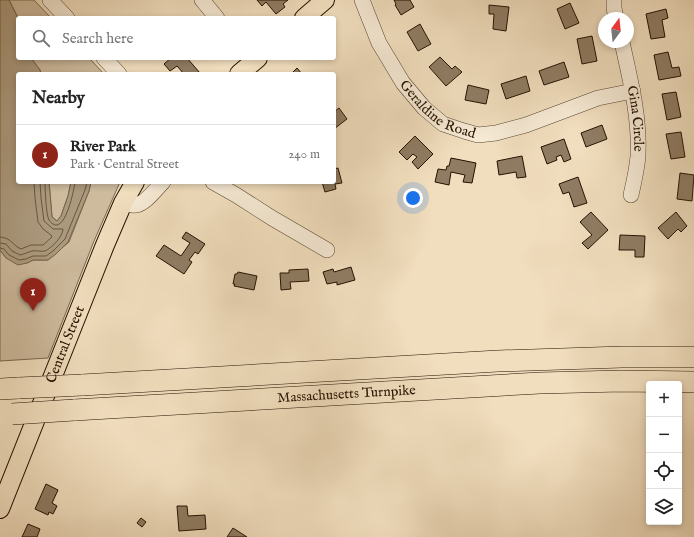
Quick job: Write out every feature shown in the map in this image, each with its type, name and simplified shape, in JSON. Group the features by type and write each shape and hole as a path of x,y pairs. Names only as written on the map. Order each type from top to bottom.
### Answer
{"highway":[{"name":"Massachusetts Turnpike","path":"9,389 485,361 622,357 694,357"},
{"name":"Massachusetts Turnpike","path":"6,414 540,383 614,381 694,382"}],"main road":[{"path":"306,16 325,0"},
{"path":"241,72 252,60"},
{"name":"Central Street","path":"0,509 104,245 133,184"}],"street":[{"path":"50,0 65,16"},
{"path":"202,0 215,16"},
{"name":"Geraldine Road","path":"362,0 379,43 404,83 424,108 443,124 478,135 496,133 526,125 598,98 633,91"},
{"path":"614,0 615,12"},
{"name":"Gina Circle","path":"623,48 633,91 638,125 638,156 636,174 631,195"},
{"path":"106,60 117,72"},
{"path":"123,203 137,205 144,202 161,184"},
{"path":"217,184 327,250"}],"shaded area":[{"path":"9,0 34,0 49,16 17,16"},
{"path":"32,60 91,60 102,72 40,72"},
{"path":"49,184 71,184 61,216 57,221 52,217"},
{"path":"91,184 119,184 94,241 48,358 0,361 0,250 6,258 27,263 33,260 48,260 69,242"}],"water":[{"path":"0,0 9,0 17,16 16,60 32,60 40,72 16,72 16,184 49,184 52,217 57,221 61,216 71,184 91,184 68,242 48,260 33,260 18,265 6,258 0,250"}],"building":[{"path":"257,0 288,0 283,4 285,7 276,14 266,2 262,6"},
{"path":"394,0 410,0 414,7 401,15 395,5"},
{"path":"570,3 579,23 565,29 557,9"},
{"path":"489,5 509,7 506,31 493,29 494,14 489,14"},
{"path":"666,9 668,18 662,20 665,37 651,39 646,14"},
{"path":"420,24 431,44 418,51 407,32"},
{"path":"592,36 597,61 582,64 577,39"},
{"path":"668,52 672,68 679,67 681,76 659,80 654,55"},
{"path":"440,57 452,69 455,66 462,72 446,86 429,67"},
{"path":"169,60 189,60 199,72 182,72 177,66 170,71 164,64"},
{"path":"564,62 569,77 544,85 539,71"},
{"path":"297,68 300,72 293,72"},
{"path":"526,76 530,91 506,99 501,84"},
{"path":"468,85 489,90 486,104 465,100"},
{"path":"676,92 681,117 667,120 662,94"},
{"path":"339,108 347,119 336,127 336,110"},
{"path":"602,125 607,139 586,147 581,133"},
{"path":"681,132 685,157 671,159 666,134"},
{"path":"415,136 433,154 418,169 412,162 417,157 413,154 407,160 399,152"},
{"path":"564,139 571,159 564,162 561,155 556,157 557,160 547,164 541,147"},
{"path":"522,156 526,177 517,178 516,172 499,175 497,161"},
{"path":"451,158 476,163 472,183 463,182 465,175 451,172 449,185 435,182 438,169 446,170 447,166 449,166"},
{"path":"336,168 338,168 342,183 336,184"},
{"path":"680,173 694,175 692,201 677,199"},
{"path":"578,177 587,203 574,207 569,192 563,194 559,184"},
{"path":"323,184 335,184 336,189 325,192"},
{"path":"591,212 608,230 588,249 582,243 592,235 580,222"},
{"path":"676,212 687,226 681,232 678,229 668,239 658,228"},
{"path":"186,232 205,244 198,254 195,252 189,260 192,262 184,274 156,256 164,245 181,256 190,243 182,238"},
{"path":"620,235 645,236 644,257 635,257 635,250 619,250"},
{"path":"351,267 355,280 337,285 337,282 327,284 323,272 333,269 334,272"},
{"path":"308,269 309,281 290,282 291,289 281,290 280,273 289,273 289,270"},
{"path":"238,272 257,276 254,290 234,286 235,274"},
{"path":"46,484 58,490 52,503 57,506 53,514 49,512 48,515 35,509"},
{"path":"177,506 187,506 188,516 205,515 206,529 179,531"},
{"path":"141,518 146,522 142,527 137,523"},
{"path":"28,524 40,529 37,537 22,537"},
{"path":"233,528 247,537 227,537"}],"place":[{"name":"River Park","path":"33,311"}]}
